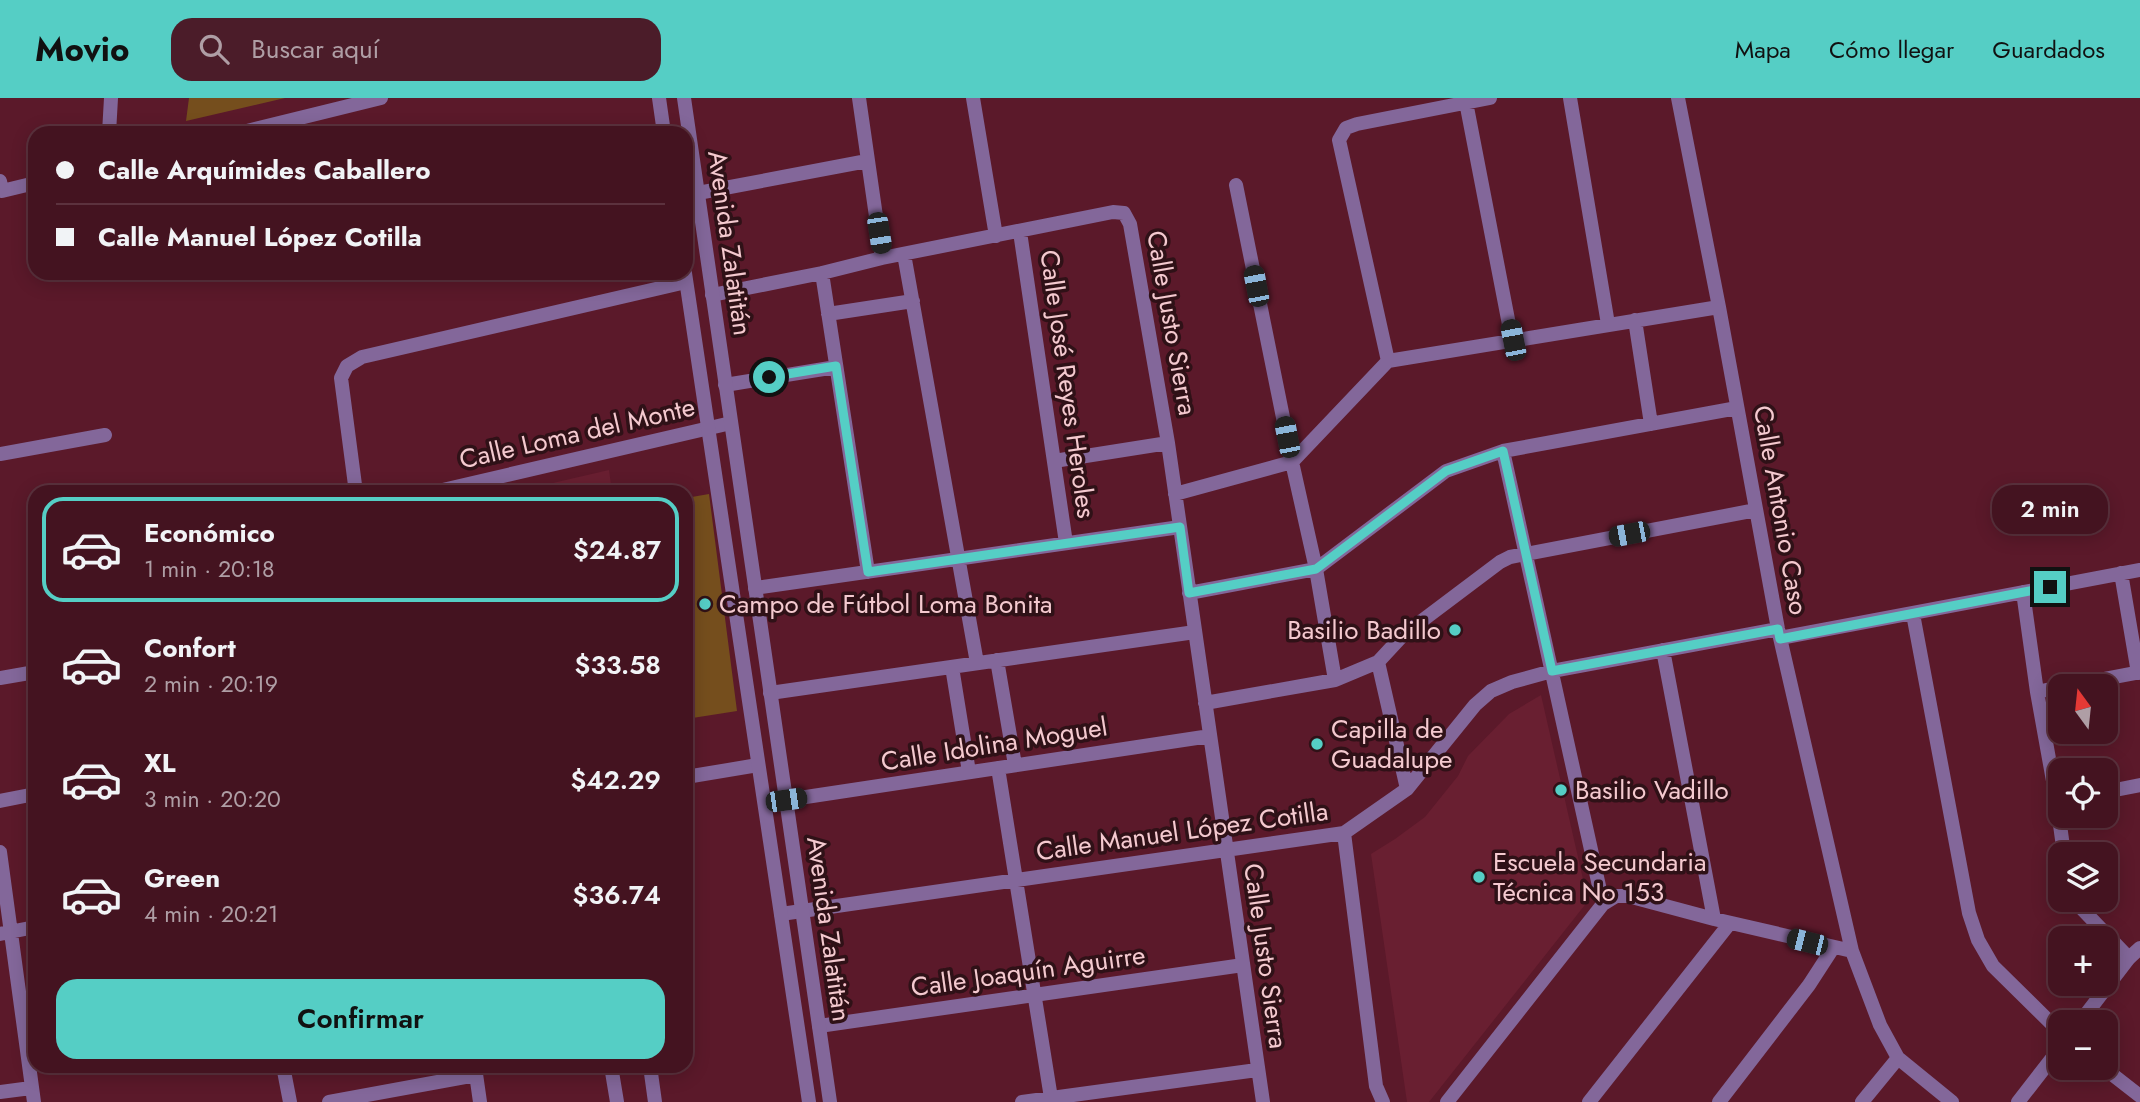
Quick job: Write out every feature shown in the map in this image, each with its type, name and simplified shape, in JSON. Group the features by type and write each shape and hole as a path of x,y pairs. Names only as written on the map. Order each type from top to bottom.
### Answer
{"street":[{"path":"267,126 381,98"},
{"path":"659,98 663,126"},
{"name":"Avenida Zalatitán","path":"684,98 688,126"},
{"path":"859,98 882,258"},
{"path":"973,98 996,236"},
{"path":"1388,360 1339,140 1346,128 1357,124 1490,98"},
{"path":"1570,98 1608,324"},
{"name":"Calle Antonio Caso","path":"1678,98 1779,634 1852,951 1880,1025 1898,1058 1952,1102"},
{"path":"108,102 109,126"},
{"path":"1466,103 1513,340"},
{"name":"Avenida Zalatitán","path":"693,159 830,1102"},
{"path":"698,193 867,161"},
{"path":"1,188 28,184"},
{"path":"1236,185 1316,569 1335,680"},
{"name":"Calle Justo Sierra","path":"1020,232 1113,212 1124,213 1130,224 1168,443 1263,1102"},
{"path":"712,295 882,258 1020,232"},
{"name":"Calle José Reyes Heroles","path":"1020,232 1066,543"},
{"path":"904,254 977,663"},
{"path":"822,273 868,572"},
{"path":"355,485 341,378 347,366 362,356 677,280"},
{"name":"Avenida Zalatitán","path":"685,280 808,1102"},
{"path":"828,314 913,301"},
{"path":"1175,494 1292,462 1388,360 1719,307"},
{"path":"1635,320 1651,424"},
{"path":"725,385 836,366"},
{"path":"1189,593 1316,569 1446,471 1503,451 1737,408"},
{"name":"Calle Loma del Monte","path":"464,485 731,423"},
{"path":"0,454 105,435"},
{"name":"Calle Justo Sierra","path":"1055,461 1168,443"},
{"path":"1503,451 1603,904"},
{"path":"1205,703 1335,680 1378,662 1404,635 1510,557 1756,510"},
{"path":"755,588 1180,527"},
{"name":"Calle Manuel López Cotilla","path":"781,914 1344,833 1407,789 1475,705 1491,691 1511,682 1552,671 1663,650 1913,614 2140,570"},
{"path":"2118,677 2139,673 2121,573"},
{"path":"2023,592 2050,758"},
{"path":"1913,614 1969,914 1978,940 1993,966 2048,1020"},
{"path":"770,693 1195,632"},
{"path":"1663,650 1714,919"},
{"path":"997,660 1015,765"},
{"path":"1378,662 1407,789"},
{"path":"952,667 969,772"},
{"path":"0,678 28,673"},
{"path":"2037,692 2048,690"},
{"name":"Calle Idolina Moguel","path":"786,800 1210,736"},
{"path":"693,776 758,765"},
{"path":"998,768 1051,1098"},
{"path":"2118,789 2140,785"},
{"path":"0,801 28,795"},
{"path":"1344,833 1376,1086 1383,1102"},
{"path":"0,852 6,933 28,1035"},
{"path":"1447,1102 1603,904 1616,896 1628,896 1852,951"},
{"path":"2085,912 2134,953 2089,1010"},
{"path":"1589,1102 1730,923"},
{"path":"6,933 28,928"},
{"path":"1718,1102 1808,985 1833,948"},
{"name":"Calle Joaquín Aguirre","path":"819,1026 1243,965"},
{"path":"1862,1102 1898,1058"},
{"path":"2018,1102 2048,1063"},
{"path":"1022,1102 1257,1070"},
{"path":"0,1092 32,1095 31,1073"},
{"path":"285,1073 290,1102"},
{"path":"329,1102 461,1073"},
{"path":"475,1073 480,1102"},
{"path":"612,1073 617,1102"},
{"path":"651,1073 655,1102"},
{"path":"2118,1079 2140,1096"}],"shaded area":[{"path":"189,98 285,98 186,121"},
{"path":"609,470 611,485 544,485"},
{"name":"Campo de Fútbol Loma Bonita","path":"709,494 737,711 693,718 693,497"},
{"name":"Escuela Secundaria Técnica No 153","path":"1541,695 1588,901 1429,1102 1407,1102 1371,854 1425,817 1458,776 1468,756 1509,714"}],"place":[{"name":"Campo de Fútbol Loma Bonita","path":"705,604"},
{"name":"Basilio Badillo","path":"1455,630"},
{"name":"Capilla de Guadalupe","path":"1317,744"},
{"name":"Basilio Vadillo","path":"1561,790"},
{"name":"Escuela Secundaria Técnica No 153","path":"1479,877"}],"route":[{"path":"769,377 836,366 868,572 1180,527 1189,593 1316,569 1446,471 1503,451 1552,671 1778,629 1780,639 2050,587"}]}
